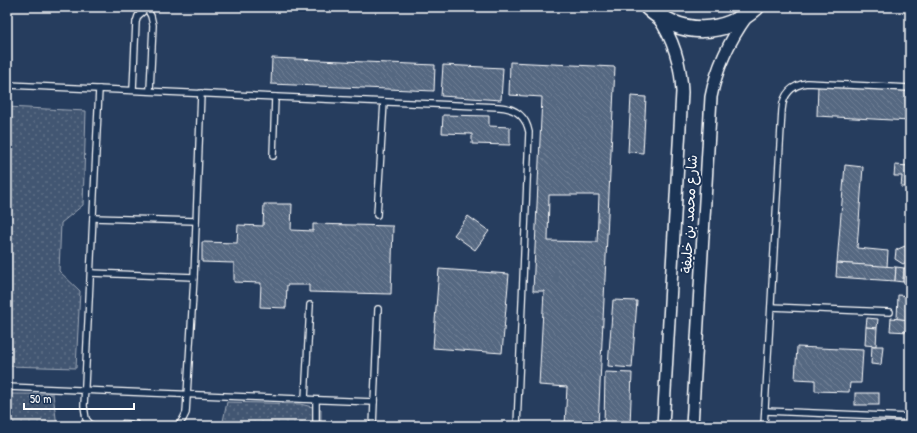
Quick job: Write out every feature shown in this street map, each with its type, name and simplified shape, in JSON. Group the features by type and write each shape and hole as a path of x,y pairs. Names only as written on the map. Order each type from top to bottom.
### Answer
{"main road":[{"path":"652,11 671,23 705,29 722,27 738,20 753,10"}],"street":[{"name":"شارع محمد بن خليفة","path":"692,426 711,97 714,81 725,52 732,38 753,10"},
{"name":"شارع محمد بن خليفة","path":"652,11 669,35 674,46 681,69 682,92 663,426"}],"lane":[{"path":"133,90 136,22 138,16 146,8 151,16 153,25 150,90"},
{"path":"764,426 782,110 785,96 789,90 795,86 807,83 910,88"},
{"path":"7,85 150,90 506,108 519,114 528,126 529,132 517,426"},
{"path":"92,426 86,418 84,412 99,89"},
{"path":"178,426 184,419 186,413 194,277 201,93"},
{"path":"273,156 275,97"},
{"path":"377,215 384,102"},
{"path":"93,218 196,221"},
{"path":"91,273 194,277"},
{"path":"305,399 310,305"},
{"path":"771,306 890,312"},
{"path":"372,426 378,308"},
{"path":"7,387 374,402"},
{"path":"316,400 316,426"},
{"path":"765,411 910,417"}],"shaded area":[{"path":"7,107 86,111 83,205 61,223 59,271 80,291 76,368 7,366"},
{"path":"7,394 53,394 57,426 7,426"},
{"path":"227,402 300,404 321,409 321,426 222,426"}],"building":[{"path":"272,58 435,65 434,91 271,84"},
{"path":"510,62 615,67 598,426 565,426 567,387 539,385 544,291 533,291 542,97 509,95","holes":["549,195 599,195 597,242 548,241"]},
{"path":"443,65 503,68 501,100 441,96"},
{"path":"818,85 910,90 910,121 817,116"},
{"path":"631,96 646,97 643,153 628,152"},
{"path":"443,115 489,116 489,126 510,127 510,145 472,144 472,134 442,133"},
{"path":"845,165 863,167 857,248 888,251 887,267 837,263"},
{"path":"895,165 910,166 910,187 901,187 902,176 894,176"},
{"path":"264,204 292,204 291,230 313,231 313,224 393,226 391,294 309,292 309,285 287,285 286,308 260,307 261,283 234,282 234,263 202,262 202,242 237,243 238,225 263,226"},
{"path":"468,216 489,231 475,250 454,235"},
{"path":"905,246 910,250 910,260 903,264 895,259 896,250"},
{"path":"837,263 896,267 895,281 836,277"},
{"path":"896,267 904,268 903,282 895,281"},
{"path":"904,268 910,268 910,283 903,282"},
{"path":"439,269 509,274 502,353 433,348"},
{"path":"898,295 910,296 910,320 897,319"},
{"path":"613,300 637,301 632,368 608,366"},
{"path":"867,318 878,319 877,328 866,327"},
{"path":"891,318 910,320 910,332 890,331"},
{"path":"866,327 877,328 876,346 865,345"},
{"path":"872,346 883,346 881,365 871,364"},
{"path":"797,347 863,350 861,383 850,383 849,392 815,391 815,380 795,379"},
{"path":"605,372 632,373 630,426 604,426"},
{"path":"855,393 879,393 879,405 855,405"},
{"path":"122,420 138,421 138,426 122,426"}]}
